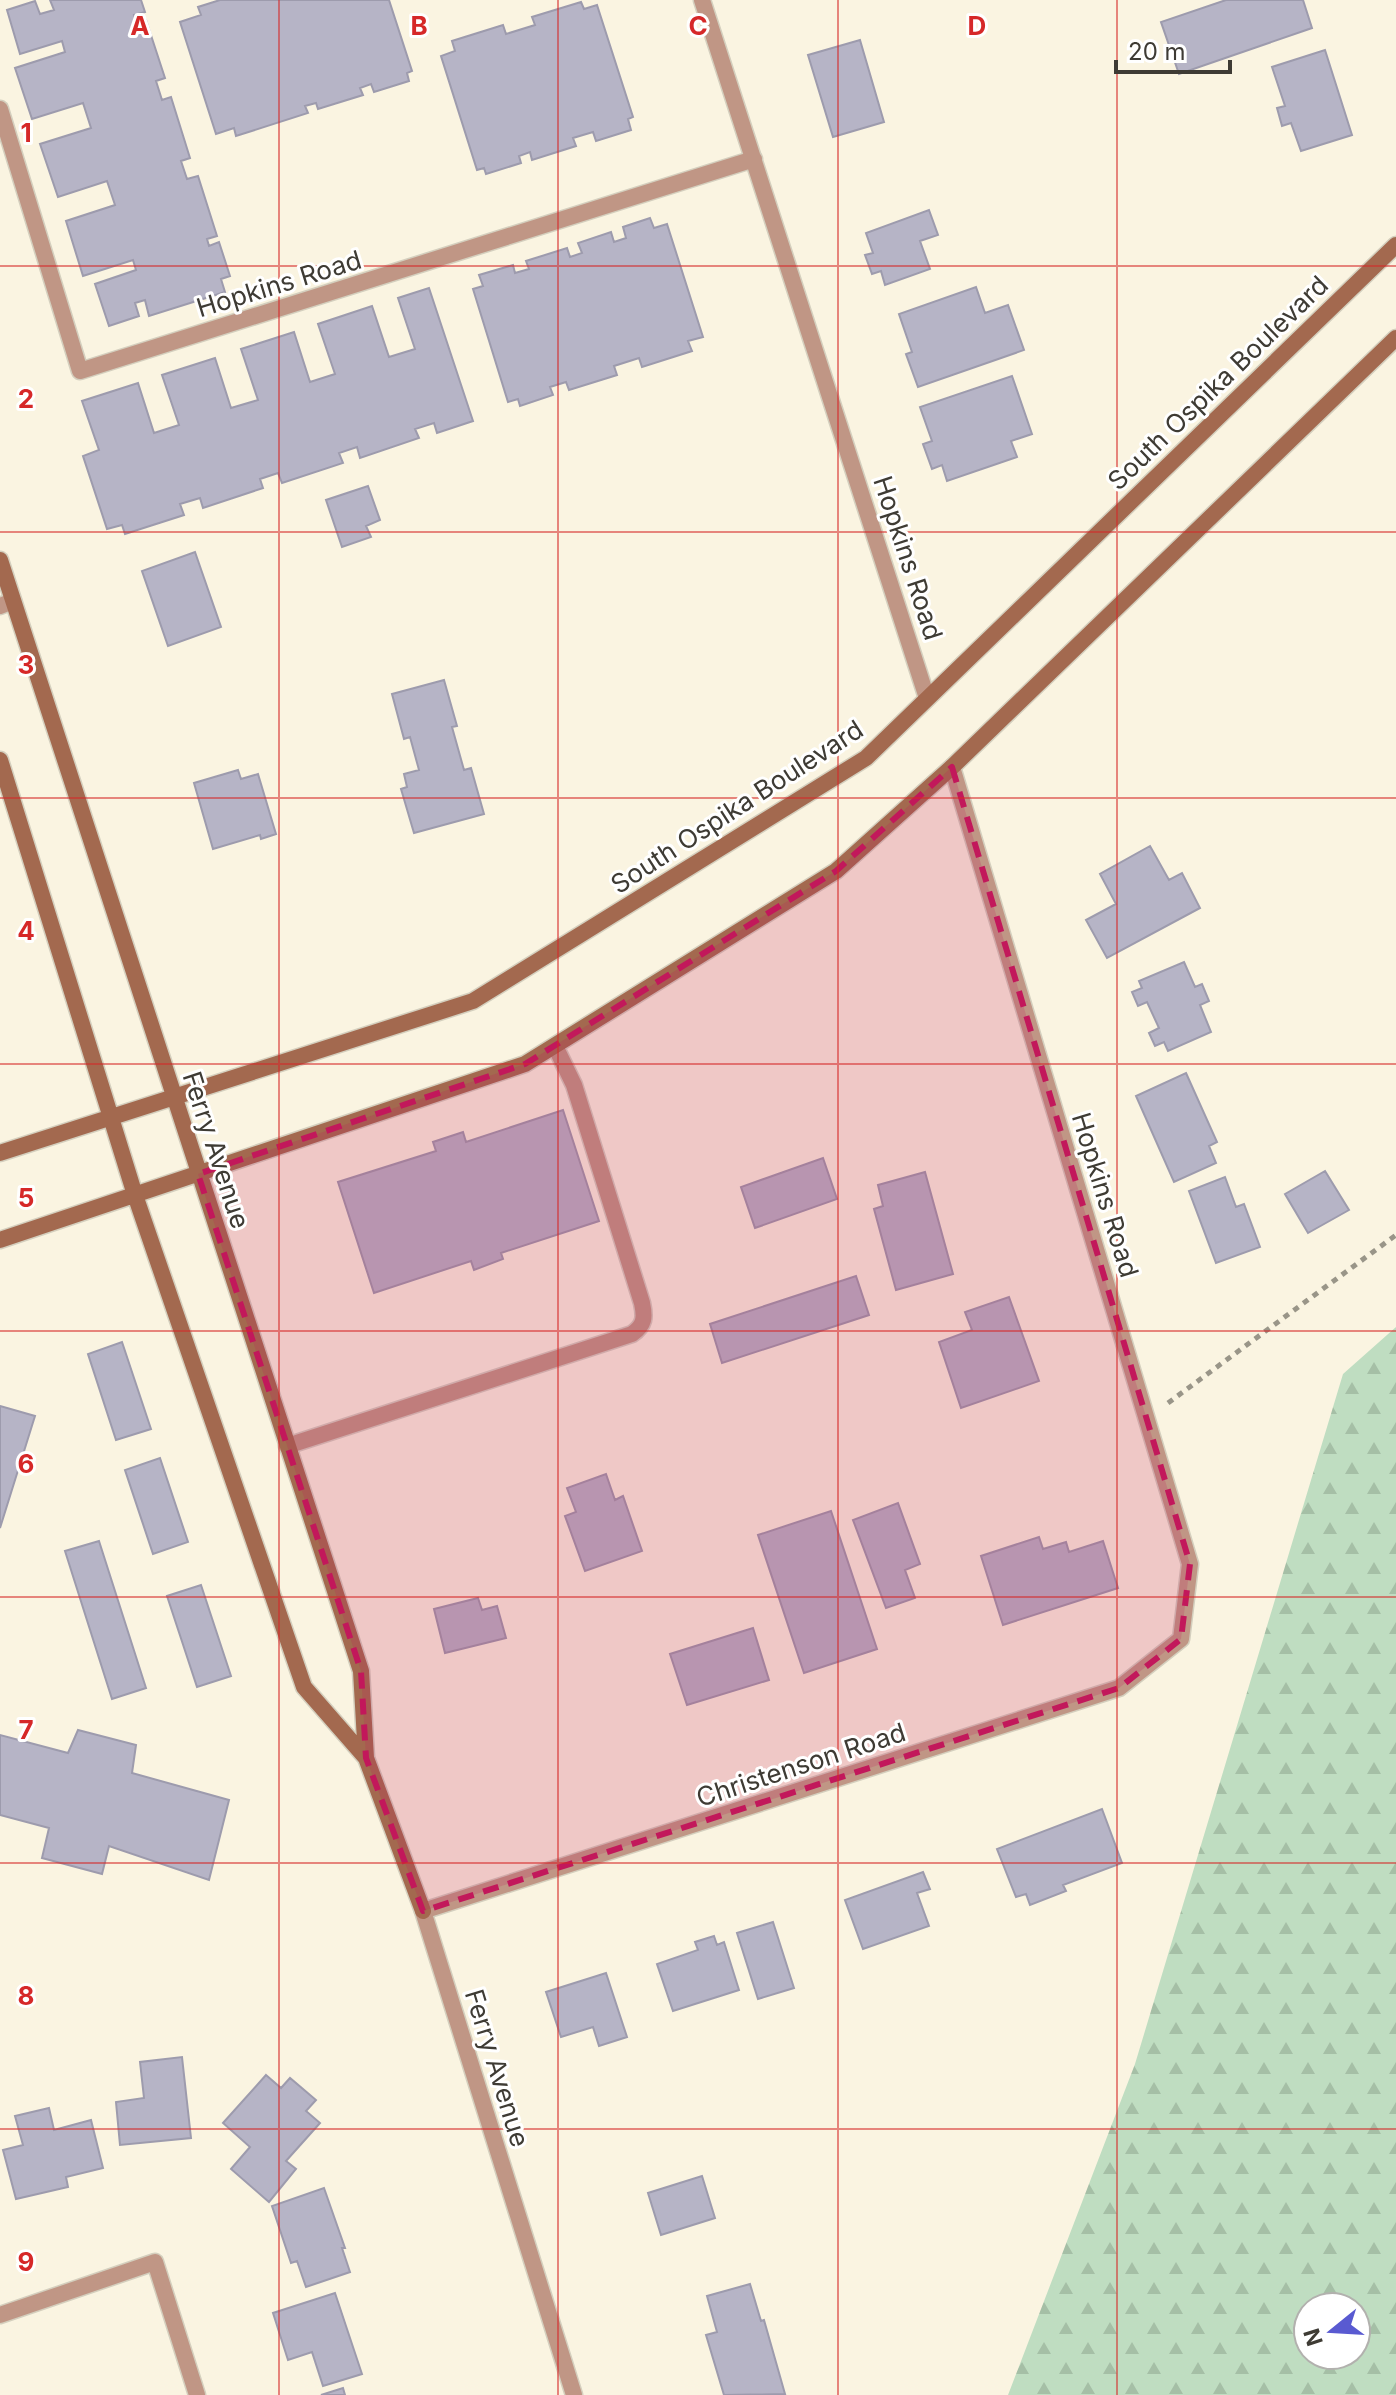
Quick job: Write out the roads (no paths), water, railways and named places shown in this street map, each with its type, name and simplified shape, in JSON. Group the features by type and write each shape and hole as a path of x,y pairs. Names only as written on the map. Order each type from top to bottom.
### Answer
{"main road":[{"name":"South Ospika Boulevard","path":"0,1153 473,1001 866,758 1396,245"},
{"path":"0,1240 525,1064 836,871 952,767 1396,338"},
{"name":"Ferry Avenue","path":"0,560 7,604 174,1097 361,1671 366,1758 423,1911"},
{"name":"Ferry Avenue","path":"0,760 135,1195 304,1687 366,1758"}],"street":[{"name":"Hopkins Road","path":"702,0 927,698"},
{"name":"Hopkins Road","path":"0,109 80,371 754,159"},
{"name":"Hopkins Road","path":"952,767 1190,1564 1181,1639"},
{"path":"287,1446 632,1334 640,1328 645,1317 638,1288 574,1085 555,1046"},
{"name":"Christenson Road","path":"423,1911 1119,1688 1181,1639"},
{"name":"Ferry Avenue","path":"423,1911 574,2395"},
{"path":"0,2315 155,2262 197,2395"}]}
